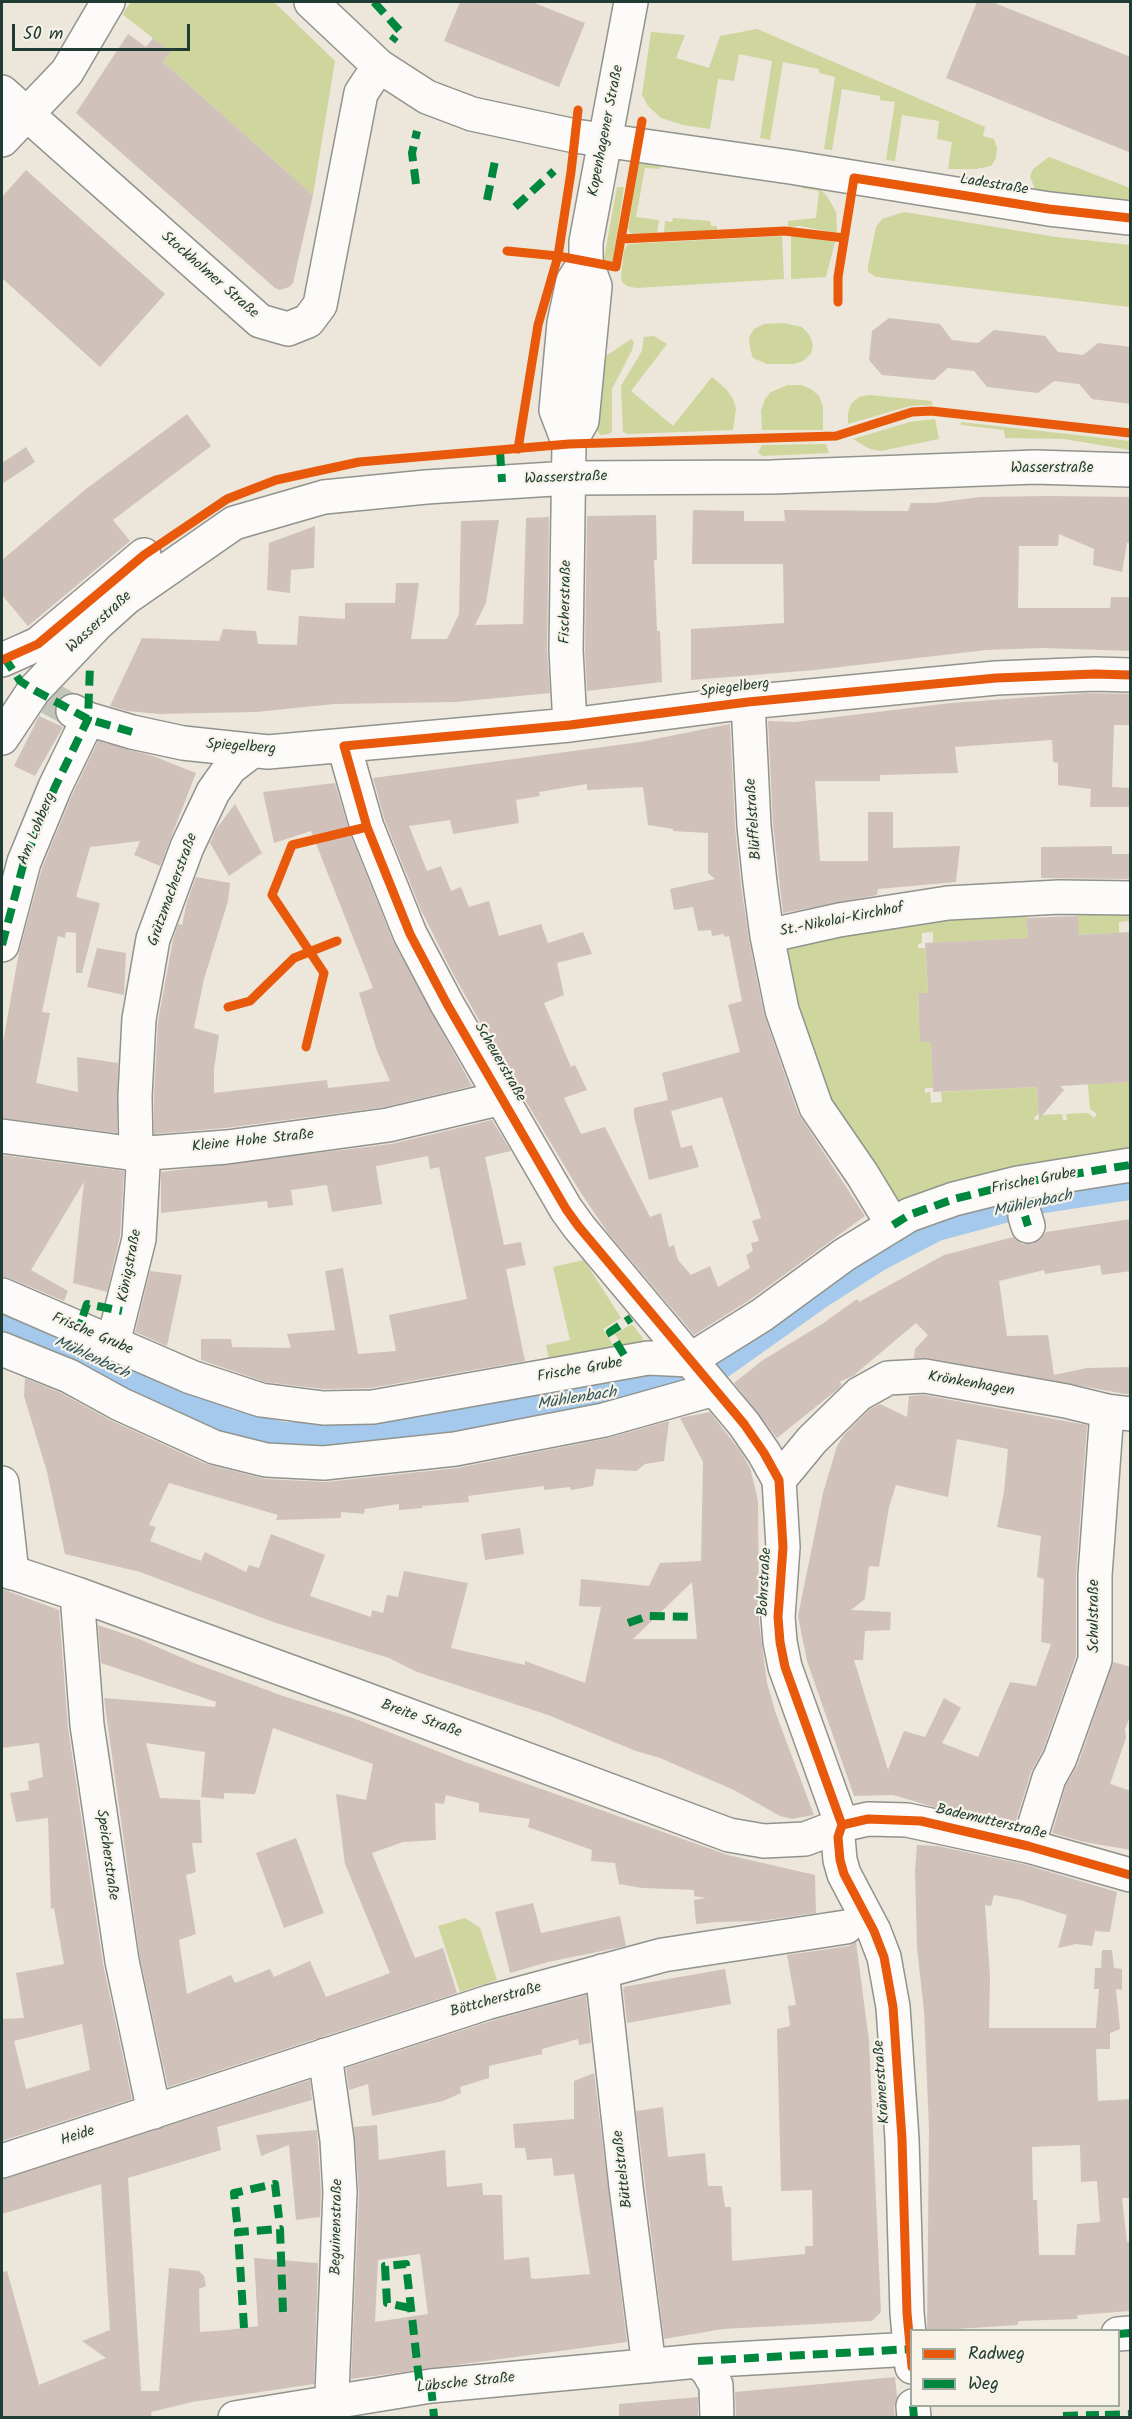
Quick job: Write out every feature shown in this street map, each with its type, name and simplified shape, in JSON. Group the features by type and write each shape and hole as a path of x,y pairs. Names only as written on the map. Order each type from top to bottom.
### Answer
{"street":[{"path":"2,140 67,72 108,2"},
{"path":"311,2 379,66 427,97 472,114 605,141"},
{"name":"Kopenhagener Straße","path":"569,478 569,444 556,410 564,323 573,281 586,261 586,242 631,2"},
{"name":"Stockholmer Straße","path":"2,92 25,115 260,321 288,329 308,321 320,305 361,93 379,66"},
{"name":"Ladestraße","path":"605,141 769,164 1049,209 1131,218"},
{"name":"Wasserstraße","path":"61,704 56,665 126,597 234,523 324,497 426,487 569,478 772,477 1035,467 1131,470"},
{"name":"Fischerstraße","path":"569,478 566,650 570,725"},
{"path":"61,704 20,681 3,658 39,644 144,555"},
{"name":"Spiegelberg","path":"61,704 132,732 183,743 251,752 344,746 570,725 748,702 996,678 1131,675"},
{"name":"Blüffelstraße","path":"748,702 754,826 767,936"},
{"path":"2,738 61,704"},
{"name":"Am Lohberg","path":"2,945 6,923 28,852 55,787 61,704"},
{"name":"Scheuerstraße","path":"344,746 367,827 410,933 447,1004 579,1227 690,1360"},
{"name":"Grützmacherstraße","path":"136,1154 135,1096 139,1019 153,939 186,847 213,792 230,768 251,752"},
{"name":"St.-Nikolai-Kirchhof","path":"893,1226 862,1174 816,1107 782,1010 767,936 839,920 948,903 1059,897 1131,898"},
{"name":"Kleine Hohe Straße","path":"2,1136 136,1154 247,1145 388,1125 502,1098"},
{"name":"Königstraße","path":"113,1343 139,1239 143,1166 136,1154"},
{"name":"Frische Grube","path":"2,1295 78,1330 191,1377 261,1400 323,1408 373,1407 648,1359 690,1360 762,1315 844,1255 909,1215 954,1199 1018,1183 1131,1165"},
{"path":"2,1349 69,1376 120,1404 214,1448 266,1460 324,1462 455,1449 604,1420 714,1389"},
{"name":"Bohrstraße","path":"690,1360 757,1443 779,1480 783,1547 778,1617 780,1642 785,1667 842,1825"},
{"name":"Krönkenhagen","path":"779,1480 812,1440 859,1394 888,1378 926,1376 1066,1401 1119,1413"},
{"name":"Schulstraße","path":"1028,1846 1049,1778 1060,1758 1095,1660 1095,1575 1119,1413"},
{"path":"2,1483 7,1571"},
{"name":"Breite Straße","path":"7,1571 77,1594 729,1835 764,1841 805,1839 842,1825"},
{"name":"Speicherstraße","path":"77,1594 87,1725 122,1961 154,2112"},
{"name":"Bademutterstraße","path":"842,1825 868,1819 921,1821 1028,1846 1131,1875"},
{"name":"Krämerstraße","path":"842,1825 837,1849 842,1867 874,1931 884,1958 893,2007 902,2139 910,2344"},
{"name":"Böttcherstraße","path":"154,2112 489,2002 602,1971 663,1955 846,1927"},
{"name":"Büttelstraße","path":"602,1971 649,2366"},
{"name":"Beguinenstraße","path":"325,2055 337,2140 340,2192 332,2409"},
{"name":"Heide","path":"2,2161 154,2112"},
{"name":"Lübsche Straße","path":"235,2418 332,2409 431,2386 698,2361 910,2355"},
{"path":"698,2361 708,2371 716,2385 717,2418"}],"green space":[{"path":"131,2 274,2 335,61 313,195 163,62 171,52 122,14"},
{"path":"757,29 985,127 983,136 994,139 997,148 996,158 991,166 976,169 948,169 952,142 937,139 939,121 902,115 895,161 886,160 895,102 880,100 880,96 842,89 832,150 824,149 835,77 819,73 819,69 783,62 770,140 760,138 772,61 739,54 734,81 718,79 710,129 683,125 661,118 648,106 642,95 651,32 685,35 676,58 709,68 720,36"},
{"path":"1049,157 1130,188 1130,204 1036,191 1030,177 1033,169"},
{"path":"661,161 660,169 645,168 636,217 659,220 657,233 630,233 628,228 639,164"},
{"path":"803,181 820,189 827,196 836,212 837,233 800,226 788,227 788,221 816,218 819,191 801,188"},
{"path":"617,187 624,187 613,260 607,262 604,258"},
{"path":"904,212 1056,237 1130,245 1130,307 876,277 868,272 868,266 876,227 882,219"},
{"path":"673,218 710,221 711,226 717,226 717,231 664,233 665,221 672,222"},
{"path":"800,235 835,242 826,277 791,279 791,236"},
{"path":"782,236 784,279 636,288 622,282 624,250 628,244"},
{"path":"784,323 802,327 810,336 813,345 811,354 803,361 794,364 767,364 753,358 749,337 754,329 764,324"},
{"path":"654,336 667,344 631,391 673,426 712,377 726,389 733,399 736,409 733,430 628,434 623,432 621,386 642,351 644,337"},
{"path":"631,339 634,342 632,350 612,389 612,431 609,434 600,435 595,427 599,368 606,356"},
{"path":"788,385 801,385 811,389 819,396 823,406 823,430 762,430 761,411 765,399 771,392"},
{"path":"869,395 932,401 932,405 910,406 848,424 851,404 859,397"},
{"path":"935,419 939,439 881,451 870,449 853,439 910,422"},
{"path":"961,422 1130,441 1130,450 1064,439 1005,438 1004,430 961,425"},
{"path":"826,444 829,453 762,456 758,452 762,445"},
{"path":"1130,898 1130,921 1119,922 1119,933 1079,935 1077,913 1027,916 1028,938 933,943 933,932 922,933 922,943 918,944 918,948 925,948 928,993 918,993 918,1000 921,1042 931,1042 933,1088 925,1088 925,1093 930,1092 931,1103 942,1102 941,1092 1037,1087 1039,1113 1034,1118 1036,1121 1042,1115 1062,1114 1063,1120 1067,1120 1066,1114 1088,1113 1094,1118 1097,1114 1090,1109 1088,1084 1130,1082 1130,1165 909,1215 816,1107 780,932"},
{"path":"584,1260 621,1318 603,1329 617,1351 550,1365 546,1345 570,1340 553,1267"},
{"path":"632,1324 643,1342 641,1347 625,1351 615,1334"},
{"path":"465,1918 480,1928 497,1980 460,1992 438,1926"}],"building":[{"path":"460,2 532,2 585,23 559,87 444,41"},
{"path":"977,2 992,2 1131,57 1131,153 946,78"},
{"path":"128,34 146,47 153,38 171,52 163,62 313,195 293,283 289,287 280,290 275,288 76,113"},
{"path":"26,170 165,294 100,367 2,278 2,197"},
{"path":"889,318 940,324 952,340 978,343 994,330 1045,336 1058,352 1083,355 1098,343 1131,347 1131,404 1092,399 1079,384 1054,381 1038,393 987,387 974,371 948,368 934,380 882,375 869,360 872,331"},
{"path":"187,414 211,446 113,520 130,541 28,626 2,595 2,560 86,489"},
{"path":"26,447 35,462 2,484 2,463"},
{"path":"980,497 1131,497 1131,543 1127,543 1122,572 1093,565 1094,549 1059,534 1058,546 1019,546 1018,608 1110,608 1111,597 1129,597 1131,651 1042,648 986,650 815,670 691,680 691,629 784,623 783,564 692,564 693,510 744,511 744,521 785,521 784,510 908,511 911,503 934,503"},
{"path":"656,515 657,560 654,560 662,682 587,691 585,650 587,516"},
{"path":"549,517 547,650 550,693 456,702 334,704 256,712 159,714 127,711 110,706 142,638 219,641 223,629 256,631 258,644 297,645 299,616 345,619 345,603 395,603 396,583 419,583 411,639 447,639 459,614 461,521 499,520 486,603 475,625 523,624 526,518"},
{"path":"315,526 314,568 291,570 290,593 267,590 269,543"},
{"path":"1087,693 1131,694 1131,725 1114,725 1112,787 1131,788 1131,807 1090,807 1091,789 1058,785 1058,763 1053,762 1052,740 955,747 958,773 880,775 880,781 815,781 820,861 868,861 868,812 893,812 893,848 960,846 956,882 878,889 877,895 783,913 773,825 768,721 795,722 951,703"},
{"path":"39,716 63,727 35,776 14,766"},
{"path":"730,724 735,827 741,885 764,1014 798,1113 865,1216 751,1299 694,1335 608,1233 579,1190 504,1065 451,970 421,910 385,821 373,778 640,742","holes":["587,784 587,790 643,787 648,825 673,829 673,831 708,833 708,873 715,879 670,889 674,910 693,907 698,931 711,930 712,936 724,934 724,937 729,936 742,1001 728,1005 740,1052 662,1073 668,1100 634,1108 634,1116 649,1180 699,1167 692,1145 681,1148 671,1111 722,1097 761,1218 752,1221 759,1241 751,1243 753,1251 746,1255 750,1268 718,1287 710,1266 691,1275 678,1260 674,1245 669,1247 661,1213 650,1217 605,1127 581,1134 564,1098 587,1090 575,1065 571,1067 544,1003 564,995 557,963 592,954 583,932 548,943 541,924 499,936 489,901 469,907 461,887 451,891 441,866 427,871 409,826 450,820 453,834 519,823 516,800 540,796 539,792"]},
{"path":"98,741 153,756 196,773 160,866 134,855 140,841 90,847 76,897 100,903 82,973 76,973 76,933 66,932 65,938 58,936 42,1012 50,1013 36,1083 78,1092 77,1057 118,1063 117,1133 2,1118 2,1048 19,952 42,868 72,795"},
{"path":"335,783 350,834 393,941 472,1086 385,1107 225,1128 154,1134 158,1021 173,940 178,924 182,925 196,877 230,883 228,901 204,979 194,1028 219,1035 214,1069 214,1093 327,1080 328,1088 390,1081 377,1051 359,993 373,988 311,831 274,843 263,792"},
{"path":"235,804 262,853 229,876 210,843 216,829"},
{"path":"1112,846 1112,854 1131,854 1131,879 1041,878 1041,847"},
{"path":"1078,916 1079,935 1131,932 1131,1082 1060,1086 1064,1090 1039,1119 1037,1087 933,1092 931,1042 920,1042 918,993 928,993 925,943 1028,938 1026,918"},
{"path":"97,948 126,953 124,995 87,987"},
{"path":"492,1120 511,1151 485,1157 504,1245 521,1242 526,1265 506,1269 525,1361 371,1388 324,1389 265,1382 201,1360 201,1339 231,1339 232,1347 291,1348 287,1334 335,1330 325,1271 343,1268 358,1354 396,1351 389,1315 467,1299 439,1167 430,1169 428,1156 376,1166 382,1204 332,1212 327,1185 291,1190 293,1205 268,1208 267,1201 161,1213 161,1172 391,1144"},
{"path":"2,1155 124,1171 120,1236 107,1292 73,1283 84,1182 31,1270 68,1291 64,1301 2,1277"},
{"path":"1131,1219 1131,1271 1102,1275 1100,1265 1045,1274 1044,1270 999,1281 1007,1336 1048,1335 1054,1375 1087,1368 1131,1367 1131,1395 928,1358 914,1358 915,1349 928,1335 916,1323 853,1376 839,1382 842,1384 838,1389 777,1438 734,1383 763,1360 822,1324 857,1299 859,1302 944,1255 1013,1237 1023,1244 1033,1244 1046,1232"},
{"path":"150,1271 182,1275 167,1346 135,1332"},
{"path":"25,1378 61,1393 112,1421 206,1464 265,1479 326,1482 457,1468 608,1438 669,1421 664,1461 645,1464 636,1471 596,1469 593,1486 571,1490 570,1487 544,1490 544,1486 468,1496 469,1502 422,1506 423,1508 399,1510 399,1504 365,1509 364,1514 341,1512 341,1518 276,1520 278,1515 169,1483 149,1525 156,1527 150,1541 201,1561 205,1552 246,1572 249,1565 259,1568 271,1534 325,1555 310,1596 371,1617 372,1610 383,1613 387,1595 398,1597 404,1571 468,1583 451,1648 525,1665 525,1661 585,1683 601,1607 579,1606 581,1579 649,1586 660,1563 701,1561 703,1462 680,1418 710,1412 741,1452 750,1468 755,1487 758,1502 759,1622 767,1683 776,1714 814,1815 792,1819 780,1816 734,1790 660,1758 636,1751 548,1715 417,1672 389,1658 276,1623 140,1572 65,1554 47,1472 24,1396","holes":["692,1582 697,1639 633,1639"]},
{"path":"924,1395 1087,1425 1076,1574 1076,1657 1043,1750 1031,1772 1015,1824 934,1807 893,1795 854,1796 807,1661 798,1616 823,1493 837,1446 844,1435 870,1409 880,1404 907,1417 909,1396","holes":["957,1439 1008,1449 1004,1492 997,1527 1041,1536 1037,1577 1044,1579 1041,1642 1051,1644 1036,1686 1010,1682 978,1757 942,1743 961,1708 944,1698 925,1737 904,1731 888,1770 854,1660 863,1660 865,1631 890,1630 891,1612 851,1610 865,1599 869,1566 879,1567 889,1507 896,1485 948,1497"]},
{"path":"520,1528 524,1554 485,1560 481,1534"},
{"path":"2,1589 59,1610 68,1728 103,1964 132,2099 2,2141 2,2019 24,2018 16,1973 64,1964 54,1908 51,1909 48,1818 16,1822 10,1793 29,1790 28,1781 43,1777 39,1743 2,1748","holes":["82,2024 90,2070 26,2089 14,2041"]},
{"path":"98,1625 283,1696 353,1718 465,1762 728,1855 815,1875 816,1913 760,1921 696,1924 694,1900 706,1898 694,1896 694,1890 642,1888 619,1884 615,1863 591,1861 592,1850 528,1827 530,1819 479,1812 479,1803 446,1795 444,1804 435,1803 436,1840 403,1842 372,1853 415,1958 443,1948 457,1993 168,2087 140,1958 104,1698 215,1707 216,1702 101,1663","holes":["273,1728 373,1764 366,1800 336,1794 345,1864 390,1973 326,1997 310,1961 274,1977 270,1969 235,1983 231,1975 187,1994 179,1940 196,1934 186,1875 196,1872 192,1843 202,1843 200,1800 160,1798 146,1743 205,1752 201,1797 224,1799 224,1793 255,1794"]},
{"path":"1113,1662 1131,1667 1131,1714 1125,1729 1126,1738 1110,1784 1131,1791 1131,1850 1084,1842 1052,1833 1066,1785 1078,1764"},
{"path":"296,1838 324,1913 284,1928 256,1853"},
{"path":"917,1845 937,1846 1023,1864 1117,1892 1110,1932 1095,1931 1092,1946 1076,1944 1058,1948 1067,1915 1020,1900 994,1895 991,1906 985,1905 990,1976 989,2028 1096,2028 1099,1989 1094,1989 1095,1968 1101,1968 1102,1950 1112,1950 1114,1968 1122,1969 1122,1990 1116,1989 1120,2029 1110,2033 1110,2049 1096,2049 1098,2101 1131,2099 1131,2198 1122,2198 1127,2242 1131,2242 1131,2311 1078,2315 1077,2319 1019,2321 1017,2325 927,2329 929,2128 924,2011 917,1948 915,1871","holes":["1080,2145 1081,2182 1097,2181 1100,2222 1077,2224 1075,2255 1039,2255 1037,2200 1033,2200 1032,2147"]},
{"path":"533,1903 541,1933 620,1916 626,1946 548,1962 510,1973 495,1912"},
{"path":"856,1942 869,2041 881,2312 872,2321 723,2329 664,2339 636,2111 663,2107 668,2157 705,2153 708,2186 722,2186 725,2207 731,2207 732,2261 805,2254 805,2246 813,2246 812,2190 781,2191 777,2029 790,2026 788,2006 796,2005 787,1955 849,1946"},
{"path":"725,1969 731,2004 627,2023 623,1987"},
{"path":"586,1995 591,2043 579,2045 578,2039 542,2049 542,2054 489,2066 489,2078 460,2087 461,2093 443,2101 372,2116 368,2084 349,2090 346,2068 494,2020"},
{"path":"594,2073 627,2342 351,2379 359,2193 354,2127 377,2125 379,2160 445,2150 447,2187 482,2183 483,2195 502,2195 504,2260 529,2257 531,2278 590,2274 574,2174 554,2176 552,2158 527,2160 525,2148 515,2148 513,2124 574,2119 574,2081","holes":["420,2254 428,2314 375,2322 378,2260"]},
{"path":"310,2080 312,2100 217,2127 221,2150 128,2178 141,2391 159,2391 169,2268 199,2271 204,2276 206,2286 199,2289 200,2332 228,2330 258,2326 254,2258 318,2263 314,2384 192,2402 151,2412 152,2418 2,2418 2,2272 7,2271 39,2385 106,2358 82,2341 110,2330 101,2184 2,2214 2,2179"},
{"path":"317,2130 321,2192 320,2217 296,2220 289,2145 261,2156 256,2135"},
{"path":"895,2377 897,2397 894,2407 895,2418 736,2418 735,2392"},
{"path":"698,2397 698,2418 619,2418 619,2404"}],"waterway":[{"name":"Mühlenbach","path":"2,1317 230,1423 283,1435 366,1436 665,1386 724,1364 821,1295 879,1258 937,1228 1038,1201 1130,1187"}],"tunnel":[{"path":"49,698 73,711"}],"marked path":[{"path":"374,2 400,31 392,41"},
{"path":"416,184 412,153 417,131"},
{"path":"487,200 495,161"},
{"path":"515,207 554,171"},
{"path":"500,451 502,482"},
{"path":"4,657 20,681 34,690 88,719 132,732"},
{"path":"2,945 24,862 55,787 88,719 90,666"},
{"path":"893,1225 909,1215 954,1199 1018,1183 1130,1165"},
{"path":"1025,1216 1028,1226"},
{"path":"83,1316 87,1304 122,1311"},
{"path":"624,1355 610,1332 631,1318"},
{"path":"78,1330 82,1320"},
{"path":"628,1623 648,1616 695,1617"},
{"path":"237,2222 234,2193 275,2184 279,2218"},
{"path":"244,2328 238,2232 280,2229 283,2312"},
{"path":"410,2308 387,2303 385,2266 406,2264 420,2388"},
{"path":"1120,2334 1130,2333"},
{"path":"698,2361 910,2349"},
{"path":"431,2386 434,2417"},
{"path":"913,2407 914,2418"},
{"path":"1105,2415 1130,2414"},
{"path":"1063,2416 1099,2415"}],"cycle path":[{"path":"518,449 538,325 558,256 578,110"},
{"path":"507,251 558,256 616,267 642,121"},
{"path":"838,302 838,277 854,178 1049,209 1130,218"},
{"path":"621,239 785,231 844,238"},
{"path":"2,660 38,644 144,555 227,499 276,480 359,462 569,444 836,436 912,412 931,411 1130,433"},
{"path":"842,1825 785,1667 780,1642 778,1617 783,1547 779,1480 744,1424 566,1209 447,1004 410,934 367,827 344,746 570,725 748,702 996,678 1130,675"},
{"path":"306,1047 324,973 272,895 292,845 367,827"},
{"path":"228,1007 250,1001 294,958 337,941"},
{"path":"842,1825 868,1819 921,1821 1028,1846 1130,1875"},
{"path":"842,1825 838,1837 840,1860 844,1874 874,1931 884,1957 893,2007 902,2139 910,2345"}]}
